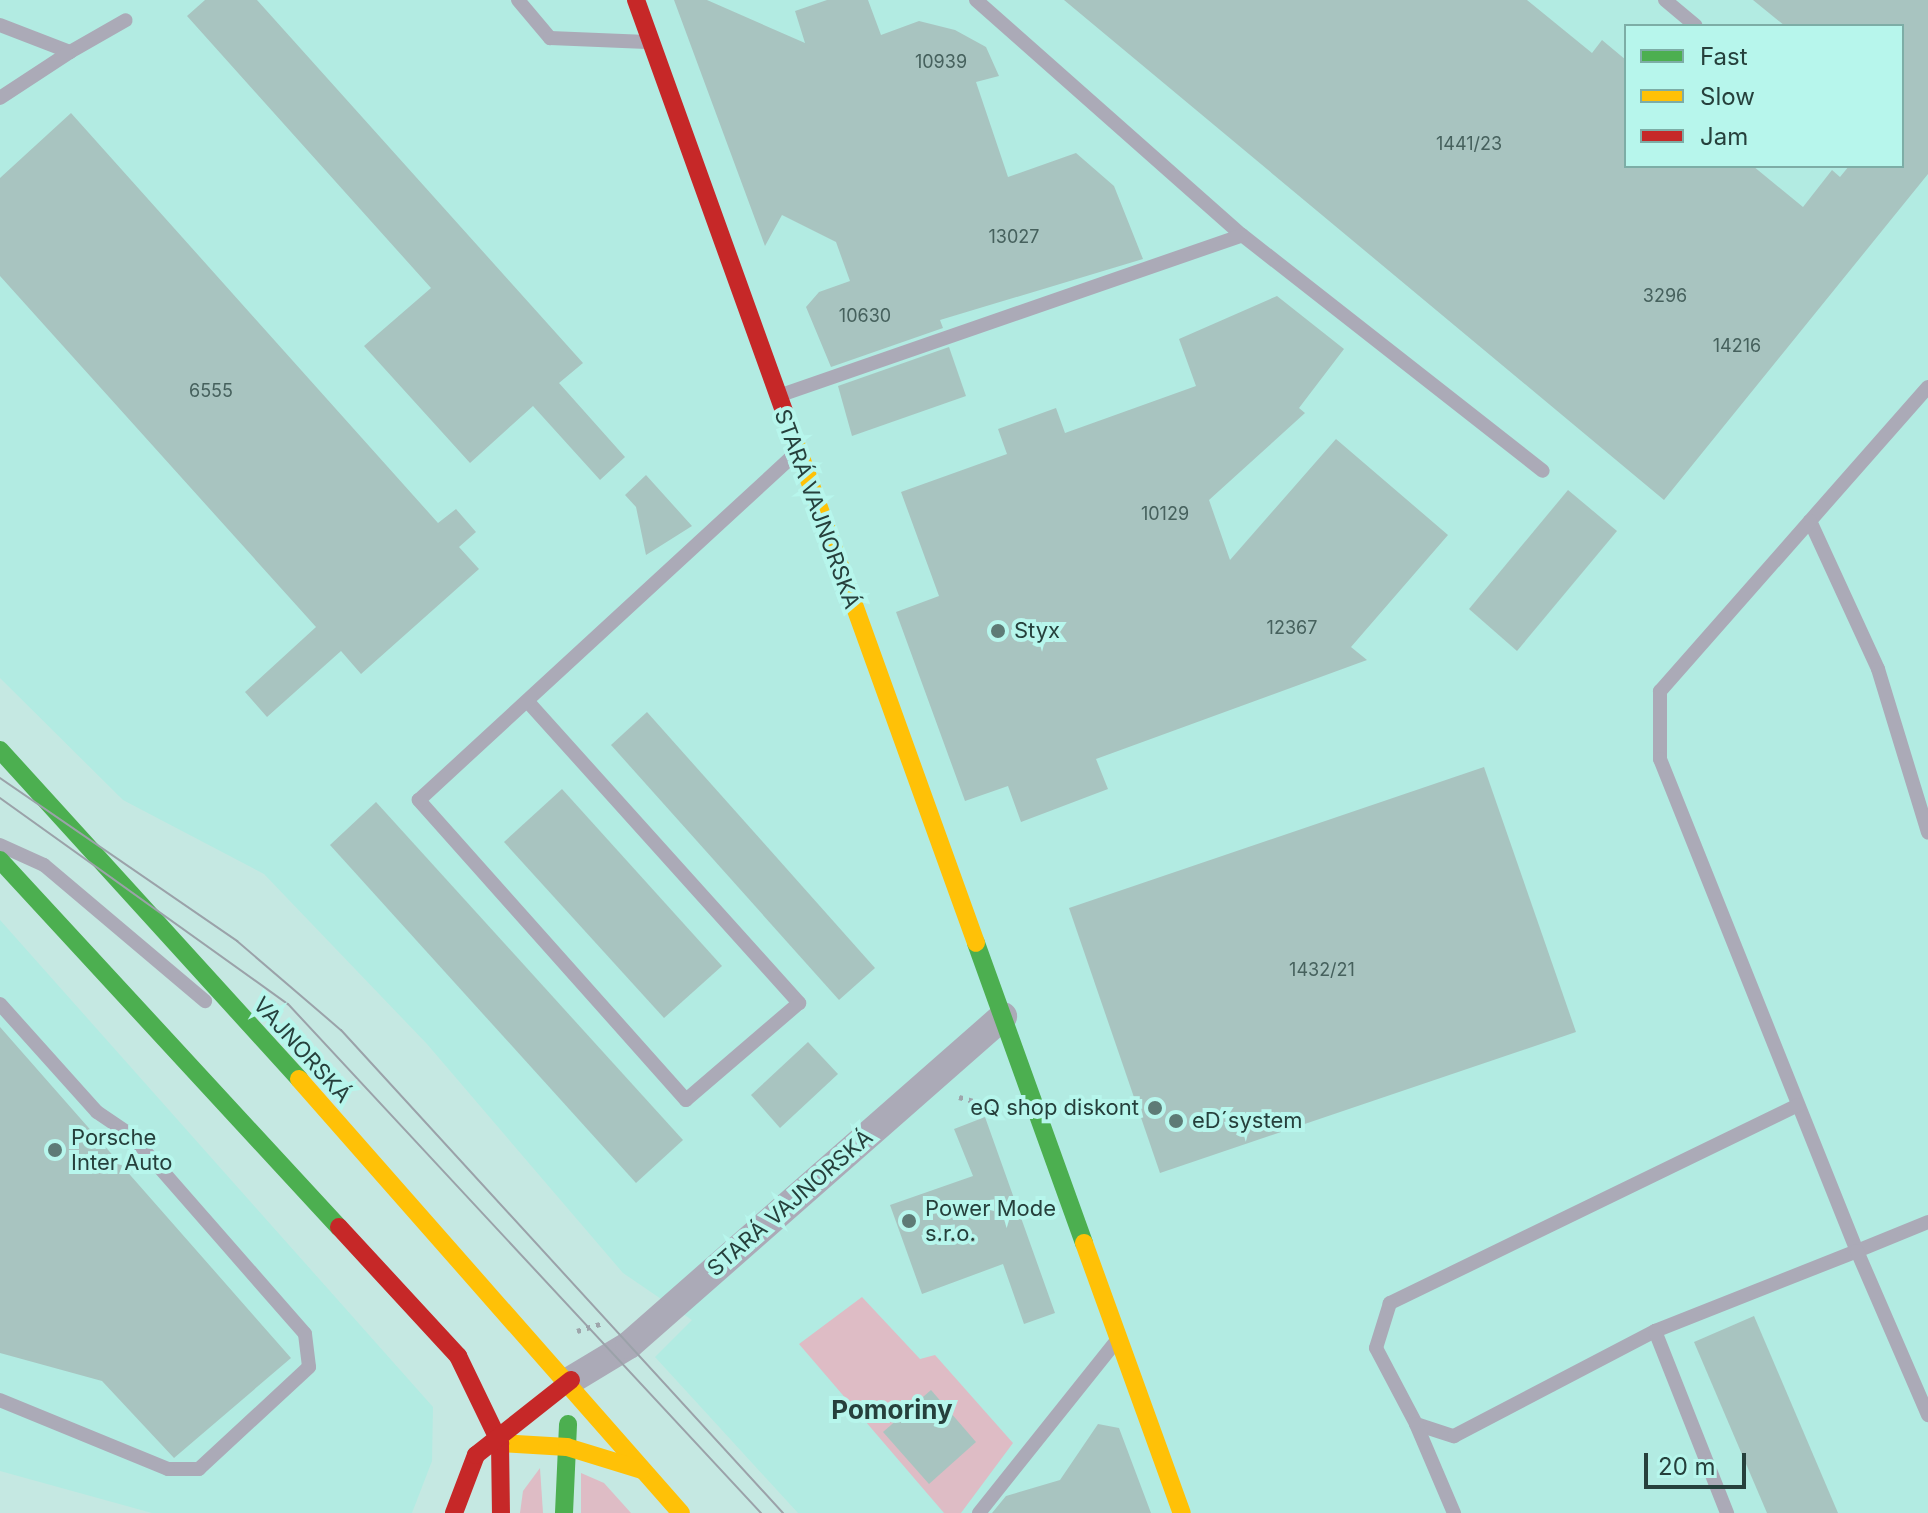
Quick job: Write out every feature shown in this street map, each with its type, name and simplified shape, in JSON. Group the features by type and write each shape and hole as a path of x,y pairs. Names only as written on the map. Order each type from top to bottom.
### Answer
{"main road":[{"name":"STARÁ VAJNORSKÁ","path":"636,0 796,453 1182,1513"},
{"name":"VAJNORSKÁ","path":"0,750 571,1380 642,1470"},
{"path":"0,860 458,1356 500,1443 501,1513"},
{"path":"454,1513 471,1462 500,1443 571,1380"},
{"path":"564,1513 571,1380"},
{"path":"500,1443 567,1447 642,1470 681,1513"}],"street":[{"name":"STARÁ VAJNORSKÁ","path":"571,1380 629,1345 1003,1016"}],"lane":[{"path":"518,0 550,38 651,41"},
{"path":"976,0 1242,235 1543,471"},
{"path":"1665,0 1694,24"},
{"path":"0,98 126,20"},
{"path":"0,25 70,52"},
{"path":"776,396 1242,235"},
{"path":"1928,387 1660,691 1660,759 1857,1251 1928,1415"},
{"path":"529,703 799,1003 686,1100 419,800 529,703 796,453"},
{"path":"1810,521 1878,669 1928,833"},
{"path":"0,845 44,865 304,1088"},
{"path":"0,1004 97,1112 131,1135 305,1334 309,1367 199,1469 168,1469 0,1400"},
{"path":"1454,1513 1416,1424 1376,1348 1390,1303 1798,1105"},
{"path":"1416,1424 1454,1436 1655,1331 1928,1222"},
{"path":"1655,1331 1727,1513"},
{"path":"979,1513 1120,1336"}],"path":[{"path":"941,1098 972,1097 1001,1109 1008,1121"}],"shaded area":[{"path":"0,0 1928,0 1928,1513 798,1513 655,1357 692,1320 623,1273 427,1044 264,874 123,800 0,678"},
{"path":"0,920 433,1407 432,1461 412,1513 152,1513 0,1471"},
{"path":"862,1297 920,1359 935,1355 1013,1443 961,1513 944,1513 799,1344"},
{"path":"540,1468 543,1513 520,1513 523,1491"},
{"path":"581,1473 604,1483 631,1513 581,1513"}],"building":[{"path":"205,0 257,0 583,363 559,383 625,457 600,480 533,406 470,463 364,346 431,288 187,16"},
{"path":"674,0 707,0 805,43 795,11 827,0 868,0 881,35 919,21 955,30 986,47 999,76 976,82 1008,177 1076,153 1114,186 1143,259 940,320 943,328 831,367 806,307 819,292 850,281 836,242 782,215 765,246"},
{"path":"1064,0 1527,0 1592,53 1602,40 1624,58 1624,168 1755,168 1803,207 1832,170 1840,177 1847,168 1904,168 1904,24 1783,24 1753,0 1928,0 1928,174 1664,500"},
{"path":"71,113 438,523 456,509 476,532 459,547 479,569 361,674 341,651 267,717 245,692 316,627 0,276 0,178"},
{"path":"1277,296 1344,349 1299,408 1305,413 1209,500 1230,560 1336,439 1448,535 1351,647 1367,660 1096,759 1108,789 1021,822 1008,786 965,801 896,612 939,596 901,492 1007,454 998,429 1056,408 1065,433 1196,386 1179,339"},
{"path":"949,347 966,396 852,436 838,386"},
{"path":"646,475 692,526 646,555 636,507 625,495"},
{"path":"1568,490 1617,531 1517,651 1469,609"},
{"path":"647,712 875,968 839,1000 611,745"},
{"path":"1484,767 1576,1032 1160,1173 1069,908"},
{"path":"562,789 722,966 664,1018 504,842"},
{"path":"376,802 683,1140 636,1183 330,845"},
{"name":"Porsche Inter Auto","path":"0,1027 291,1358 174,1458 102,1381 0,1353"},
{"path":"808,1042 838,1074 780,1128 751,1095"},
{"path":"985,1117 1055,1313 1024,1324 1003,1264 922,1294 890,1205 973,1176 954,1129"},
{"path":"1754,1316 1838,1513 1767,1513 1694,1342"},
{"path":"931,1390 976,1442 929,1484 883,1432"},
{"path":"1098,1424 1119,1428 1151,1513 992,1513 1006,1496 1060,1480"}],"tram line":[{"path":"0,778 237,941 341,1030 783,1513"},
{"path":"0,798 288,1004 761,1513"}],"traffic: fast":[{"path":"0,750 299,1079"},
{"path":"0,860 339,1227"},
{"path":"976,943 1084,1243"},
{"path":"564,1513 568,1424"}],"traffic: slow":[{"path":"786,416 976,943"},
{"path":"299,1079 681,1513"},
{"path":"1084,1243 1182,1513"},
{"path":"500,1443 567,1447 642,1470"}],"traffic: jam":[{"path":"636,0 786,416"},
{"path":"339,1227 458,1356 500,1443 501,1513"},
{"path":"454,1513 476,1455 571,1380"}],"place":[{"name":"Styx","path":"998,631"},
{"name":"eQ shop diskont","path":"1155,1108"},
{"name":"eD´system","path":"1176,1121"},
{"name":"Porsche Inter Auto","path":"55,1150"},
{"name":"Power Mode s.r.o.","path":"909,1221"}],"district":[{"name":"Pomoriny","path":"892,1410"}]}
